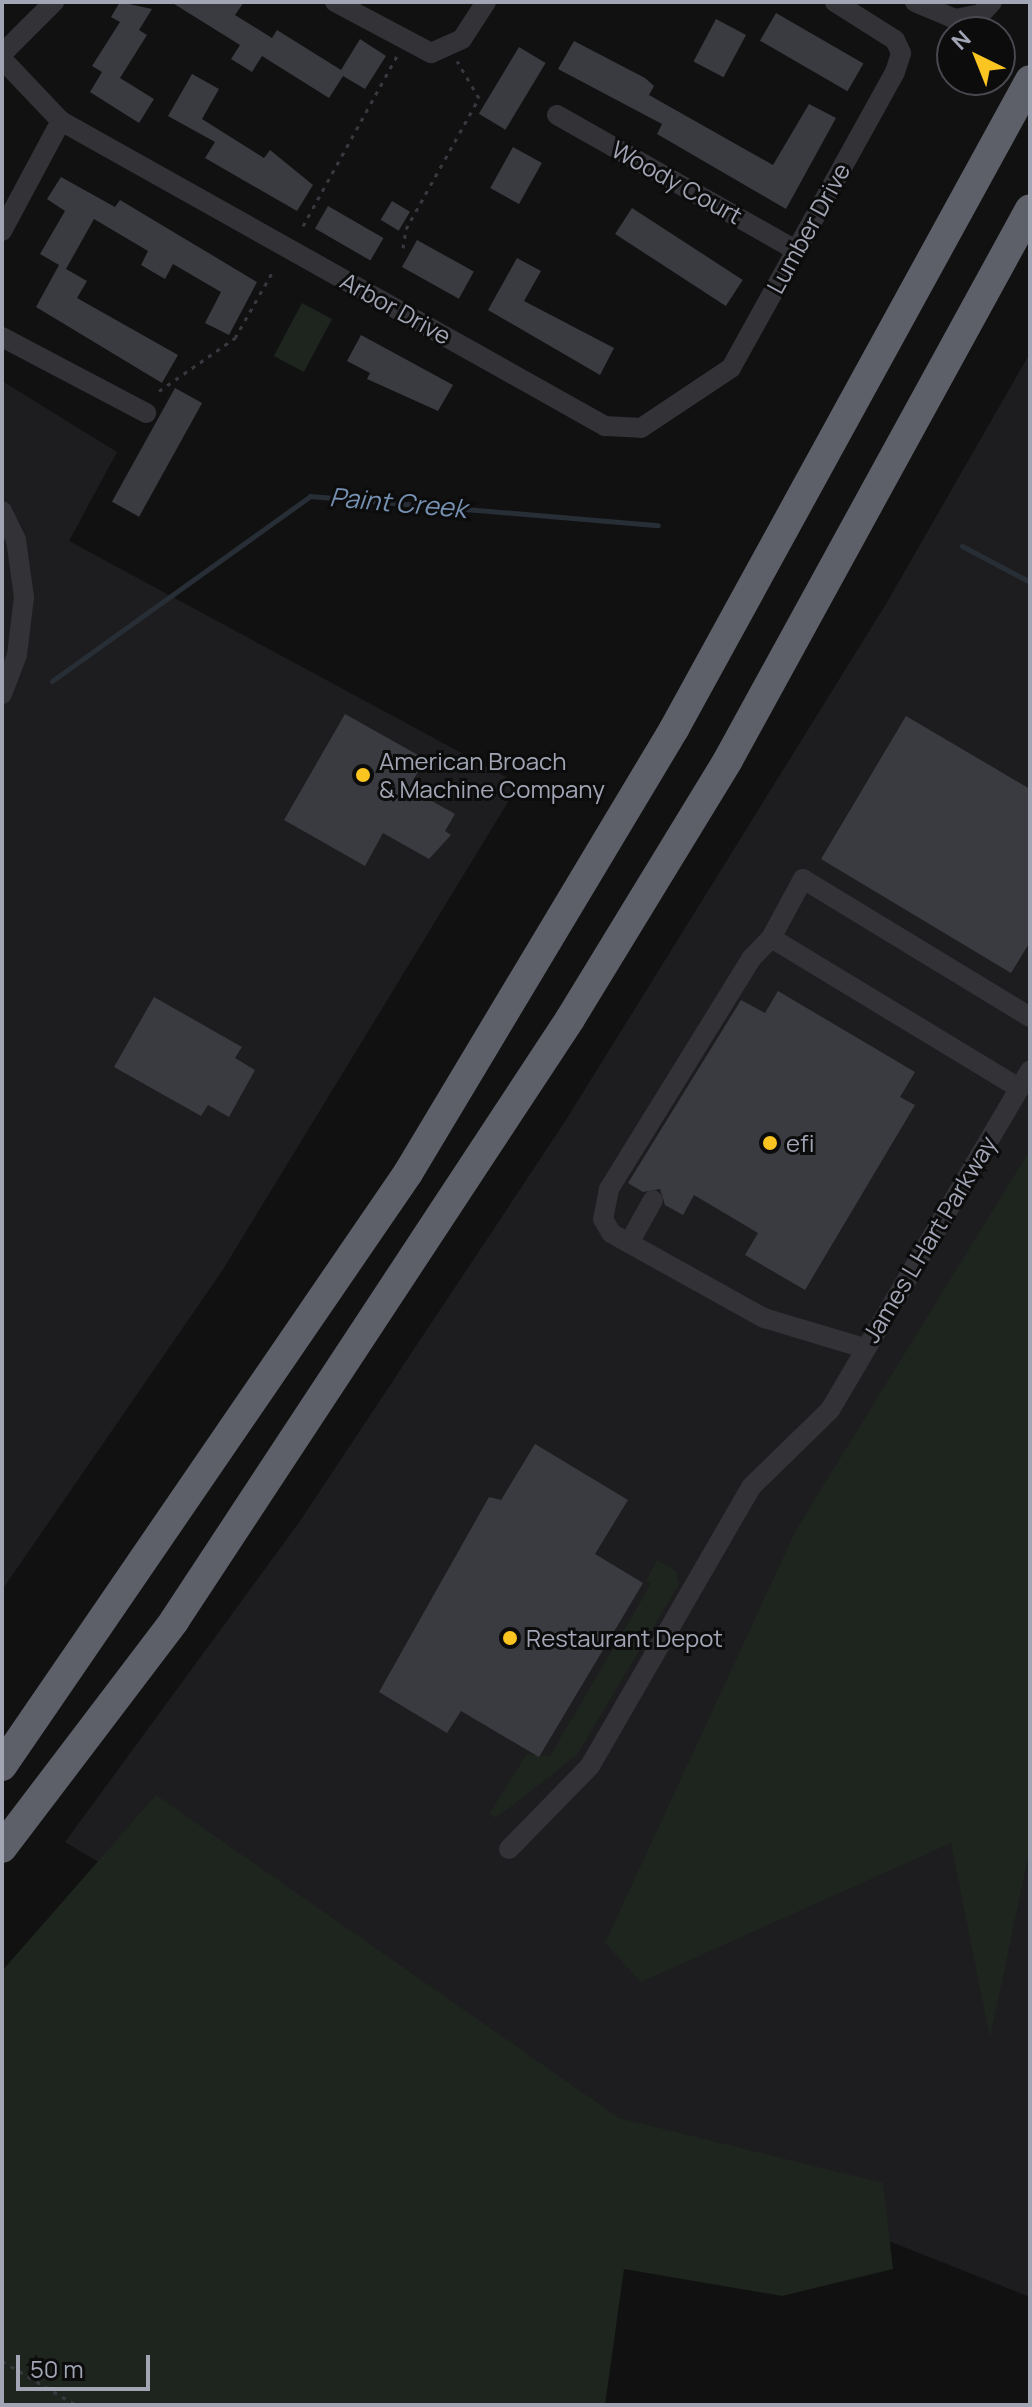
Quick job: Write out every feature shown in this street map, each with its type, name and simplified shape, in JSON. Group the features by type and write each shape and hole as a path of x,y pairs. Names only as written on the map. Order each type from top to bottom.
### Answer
{"highway":[{"path":"2,1766 408,1173 674,729 1030,80"},
{"path":"2,1848 174,1621 570,1019 728,760 1030,209"}],"street":[{"path":"2,56 54,2"},
{"path":"335,2 431,53 446,52 474,22 486,2"},
{"name":"Lumber Drive","path":"731,368 886,88 901,53 895,40 835,2"},
{"path":"921,5 955,19 981,14 992,2"},
{"name":"Arbor Drive","path":"2,56 61,121 605,426 641,428 731,368"},
{"name":"Woody Court","path":"557,115 796,250"},
{"path":"2,231 61,121"},
{"path":"2,337 146,413"},
{"path":"2,511 16,540 24,597 17,655 2,694"},
{"path":"864,1348 764,1318 629,1243 603,1219 609,1189 751,959 771,938 803,879 1030,1017"},
{"path":"771,938 1025,1079"},
{"name":"James L Hart Parkway","path":"509,1849 590,1766 751,1487 830,1410 1025,1079"},
{"path":"629,1243 653,1200"}],"path":[{"path":"303,226 399,53"},
{"path":"403,248 406,229 479,98 456,59"},
{"path":"159,391 235,338 272,273"},
{"path":"2,2361 76,2405"}],"shaded area":[{"path":"302,303 332,319 304,372 274,356"},
{"path":"1030,353 1030,2297 866,2232 534,2123 65,1842 298,1524 564,1123 886,604"},
{"path":"2,381 117,452 69,541 519,784 222,1271 2,1590"},
{"path":"1030,1150 1030,1848 990,2038 951,1843 641,1982 605,1943 796,1530"},
{"path":"657,1560 676,1571 679,1584 577,1755 496,1818 489,1814 527,1754 550,1756 651,1584 646,1580"},
{"path":"156,1795 619,2118 883,2183 893,2269 782,2296 624,2269 605,2405 2,2405 2,1971"}],"building":[{"path":"120,2 152,9 139,30 147,35 120,78 154,99 139,123 90,92 102,72 92,66 120,22 111,17"},
{"path":"171,2 244,2 235,15 272,38 277,30 341,70 360,39 386,56 365,89 343,76 329,98 262,56 252,72 231,59 240,45"},
{"path":"776,13 863,64 847,91 760,41"},
{"path":"716,19 746,35 723,77 693,61"},
{"path":"574,41 645,78 654,86 649,95 773,165 809,104 836,118 786,209 657,134 662,124 558,69"},
{"path":"519,47 546,63 505,130 479,114"},
{"path":"192,74 219,89 202,119 264,158 270,150 313,185 297,211 205,158 215,142 168,116"},
{"path":"513,147 542,163 519,204 490,188"},
{"path":"61,177 115,207 120,200 257,282 229,335 205,323 221,292 173,264 165,279 141,265 148,251 94,219 66,269 87,281 77,298 178,355 162,383 36,307 59,265 40,254 65,211 47,199"},
{"path":"392,201 410,212 399,231 381,220"},
{"path":"328,206 383,238 370,261 315,229"},
{"path":"632,208 743,280 726,306 615,234"},
{"path":"417,240 474,272 459,299 402,267"},
{"path":"517,258 541,271 524,301 614,348 600,375 488,310"},
{"path":"361,335 453,385 438,411 367,379 370,373 347,361"},
{"path":"175,388 202,403 139,517 112,502"},
{"name":"American Broach & Machine Company","path":"345,714 425,759 409,788 455,814 445,831 451,835 429,859 383,833 365,866 284,820"},
{"path":"906,716 1030,789 1030,942 1011,973 821,859"},
{"name":"efi","path":"778,991 915,1072 900,1097 915,1105 805,1290 745,1255 758,1233 694,1195 683,1215 665,1205 660,1189 643,1192 628,1183 741,1000 765,1013"},
{"path":"154,997 242,1047 235,1058 255,1070 229,1117 208,1105 201,1116 114,1067"},
{"name":"Restaurant Depot","path":"535,1444 628,1500 595,1554 643,1583 539,1757 461,1711 447,1733 379,1692 489,1497 501,1500"}],"waterway":[{"name":"Paint Creek","path":"52,681 310,496 658,525"},
{"name":"Paint Creek","path":"962,546 1030,582"}],"place":[{"name":"American Broach & Machine Company","path":"363,775"},
{"name":"efi","path":"770,1143"},
{"name":"Restaurant Depot","path":"510,1638"}]}
